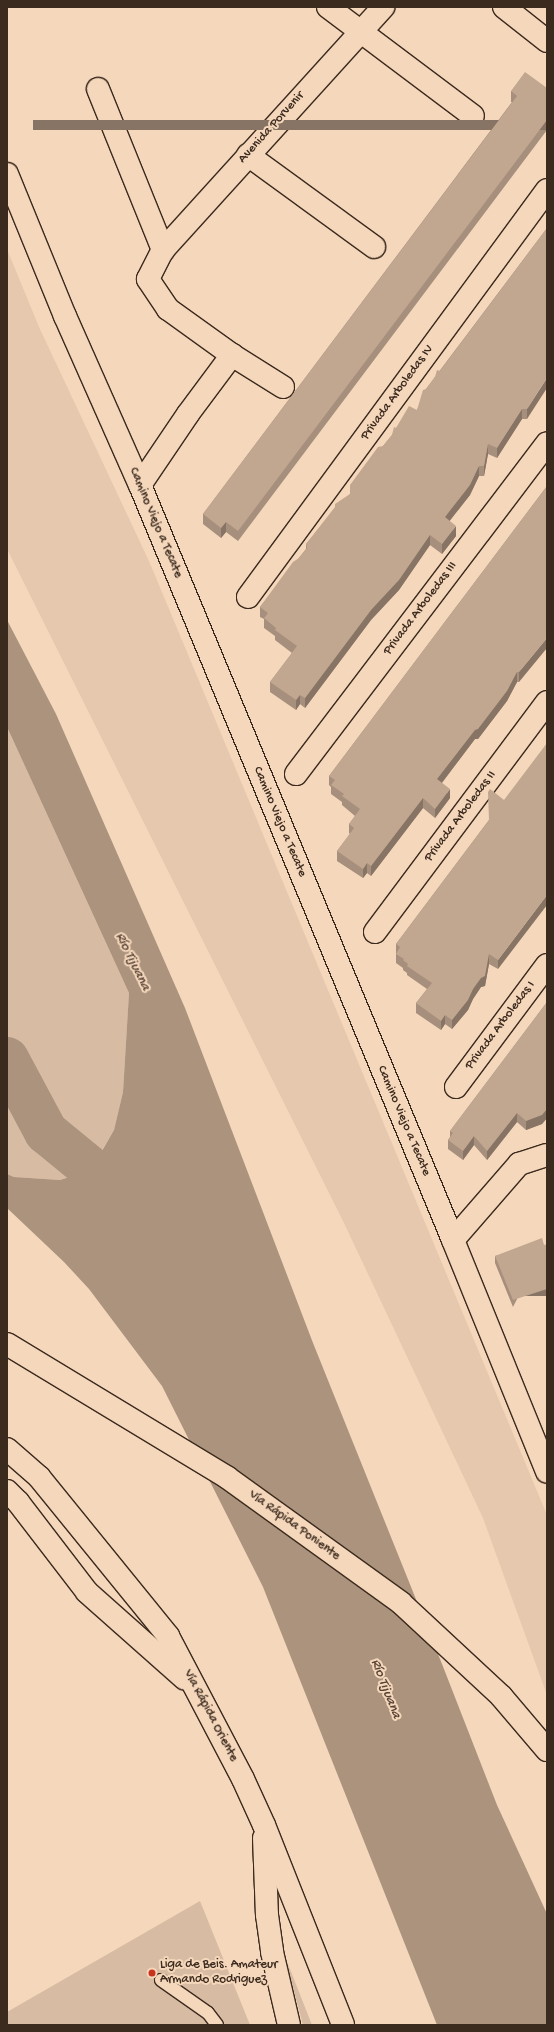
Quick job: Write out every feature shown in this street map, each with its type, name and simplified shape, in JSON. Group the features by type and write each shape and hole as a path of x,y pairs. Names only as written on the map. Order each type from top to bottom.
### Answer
{"main road":[{"path":"328,7 359,32 473,116"},
{"name":"Avenida Porvenir","path":"232,355 168,309 148,279 163,250 383,7"},
{"path":"504,7 547,41"},
{"path":"98,89 163,250"},
{"path":"248,155 374,247"},
{"name":"Camino Viejo a Tecate","path":"7,174 65,316 140,485 453,1240 547,1472"},
{"name":"Privada Arboledas IV","path":"248,597 547,190"},
{"path":"140,485 188,414 232,355 284,388"},
{"name":"Privada Arboledas III","path":"296,774 547,443"},
{"name":"Privada Arboledas II","path":"375,932 547,702"},
{"name":"Privada Arboledas I","path":"456,1087 547,965"},
{"path":"453,1240 519,1164 547,1155"},
{"name":"Vía Rápida Poniente","path":"7,1344 228,1478 401,1603 500,1696 547,1750"},
{"name":"Vía Rápida Oriente","path":"7,1449 39,1478 168,1636 243,1780 264,1825 344,2025"},
{"path":"7,1491 18,1502 88,1592 195,1688"},
{"path":"264,1825 267,1915 272,1952 289,2025"}],"lane":[{"path":"161,1980 208,2013 217,2025"}],"shaded area":[{"path":"7,249 39,327 149,561 547,1515 547,1695 483,1518 344,1223 7,549"},
{"path":"7,727 129,993 123,1092 114,1130 91,1169 60,1180 14,1177 7,1174"},
{"name":"Liga de Beis. Amateur Armando Rodriguez","path":"200,1901 250,2025 7,2025 7,2012"},
{"path":"284,1954 312,2025 303,2025"}],"water":[{"path":"7,620 56,714 185,1008 313,1343 497,1805 547,1914 547,2025 437,2025 263,1587 162,1386 89,1289 64,1262 7,1208 7,1174 14,1177 60,1180 91,1170 114,1130 123,1092 129,993 7,727"}],"building":[{"path":"525,72 547,88 547,120 238,531 226,522 221,528 203,514 517,96 511,91"},
{"path":"547,228 547,378 527,409 522,409 497,448 488,444 484,466 479,466 470,485 445,517 456,526 442,544 430,535 399,580 371,610 305,698 300,695 296,700 270,682 297,646 275,630 276,628 264,618 268,613 260,607 293,562 299,558 307,548 306,544 335,507 335,504 350,494 350,485 378,447 383,446 392,435 394,427 396,428 409,406 417,410 423,390 426,389 435,377 437,370 440,371"},
{"path":"547,486 547,638 519,672 517,672 507,691 437,779 450,789 435,809 423,798 371,866 367,863 363,869 337,851 354,828 349,824 360,809 342,796 344,794 331,785 335,780 329,776"},
{"path":"547,743 547,895 498,960 489,954 485,976 481,978 473,989 468,1000 452,1020 445,1015 441,1021 416,1003 432,983 407,966 408,964 403,960 404,959 396,954 400,947 396,944 489,820 488,792 490,789 504,800"},
{"path":"547,1002 547,1109 542,1115 526,1121 517,1113 487,1151 474,1136 463,1151 448,1140 453,1133 450,1131"},
{"path":"542,1238 544,1245 547,1244 547,1289 513,1300 495,1256"}],"waterway":[{"name":"Río Tijuana","path":"7,1059 46,1132 91,1169 135,1210"}],"place":[{"name":"Liga de Beis. Amateur Armando Rodriguez","path":"152,1973"}]}
